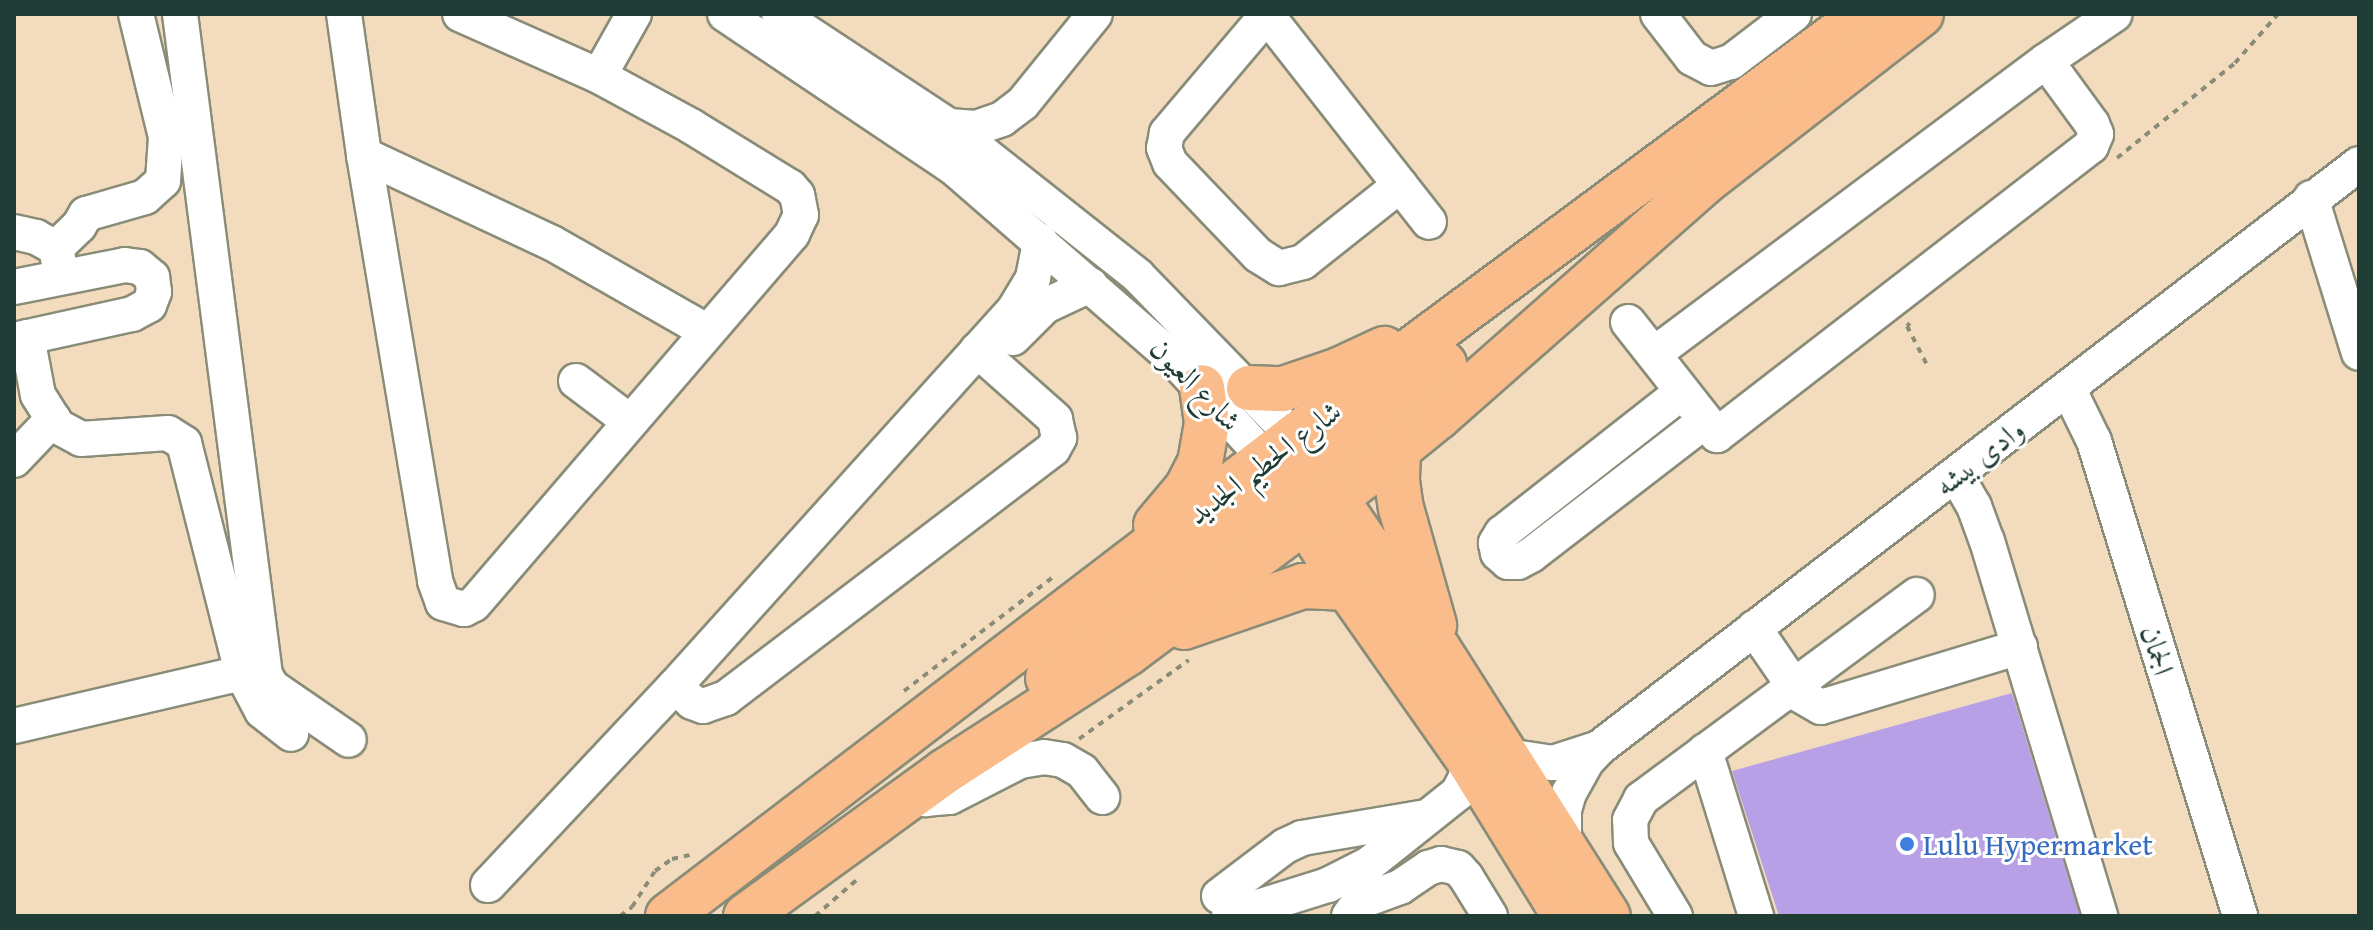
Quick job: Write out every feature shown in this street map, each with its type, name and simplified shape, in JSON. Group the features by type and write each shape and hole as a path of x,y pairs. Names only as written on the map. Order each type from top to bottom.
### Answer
{"main road":[{"name":"شارع الحطيم الجديد","path":"746,916 929,782 1128,653 1462,314 1864,14"},
{"name":"شارع الحطيم الجديد","path":"668,916 1106,583 1301,479 1398,450 1702,184 1922,17"},
{"path":"929,782 1081,649 1502,319 1522,297 1553,246"},
{"path":"1249,388 1283,389 1339,370 1423,326 1462,314"},
{"path":"1106,583 1173,506 1198,468 1207,423 1202,387"},
{"path":"1398,450 1400,499 1439,650"},
{"name":"شارع العيون","path":"1301,479 1348,588 1564,845 1608,916"},
{"name":"شارع العيون","path":"1301,479 1439,650 1565,916"},
{"path":"1128,653 1192,624 1289,590 1318,585 1348,588"}],"street":[{"path":"59,263 86,214 145,197 163,181 166,137 136,14"},
{"path":"180,14 265,675 272,687 349,740"},
{"path":"344,14 364,155 435,581 443,603 464,609 474,604 798,225 801,215 797,195 790,187 691,126 599,76 460,14"},
{"path":"599,76 634,14"},
{"name":"شارع العيون","path":"725,14 953,167 1090,285 1301,479"},
{"name":"شارع العيون","path":"779,14 949,126 1138,276 1249,388 1301,479"},
{"path":"949,126 976,128 1002,119 1023,103 1095,14"},
{"path":"1400,185 1312,255 1291,267 1279,268 1258,255 1170,163 1164,148 1167,133 1267,14 1429,222"},
{"path":"1658,14 1692,58 1711,68 1731,62 1794,14"},
{"path":"1654,354 2046,61 2115,14"},
{"path":"1628,322 1717,435 2091,146 2096,134 2092,124 2046,61"},
{"path":"1009,173 1008,149 1023,103"},
{"path":"364,155 552,243 706,331"},
{"name":"وادى بيشه","path":"1564,845 1563,828 1569,793 1581,769 1599,748 2359,164"},
{"path":"2311,198 2359,353"},
{"path":"14,232 36,237 59,263"},
{"path":"488,885 985,357 1020,316 1033,278 1040,241"},
{"path":"14,287 59,263 140,267 152,277 154,292 149,305 132,314 21,338 38,395 57,426 81,439 168,433 184,443 242,673 262,711 291,734"},
{"path":"1020,316 1090,285"},
{"path":"675,686 692,702 703,706 726,698 1053,449 1059,438 1055,419 985,357"},
{"path":"576,381 629,421"},
{"name":"الجمان","path":"2068,388 2094,441 2240,916"},
{"path":"1682,392 1502,533 1496,543 1498,553 1508,562 1518,562 1531,555 1705,421"},
{"path":"14,460 53,419"},
{"path":"1956,475 1981,523 2100,916"},
{"path":"1675,916 1631,843 1630,820 1641,799 1917,595"},
{"path":"1754,628 1794,687 1813,705 1830,706 2020,647"},
{"path":"14,726 242,673"},
{"name":"وادى بيشه","path":"1488,758 1553,763 1599,748"},
{"path":"1705,751 1756,916"},
{"path":"929,782 925,799 950,797 1020,761 1044,757 1063,760 1082,771 1102,797"},
{"path":"1231,905 1349,876 1430,816 1488,758"},
{"path":"1231,905 1285,846 1302,838 1430,816"},
{"path":"1349,916 1359,902 1400,887 1428,868 1441,864 1458,868 1490,916"}],"building":[{"name":"Lulu Hypermarket","path":"2012,693 2080,916 1779,916 1732,771"}],"place":[{"name":"Lulu Hypermarket","path":"1907,844"}]}
